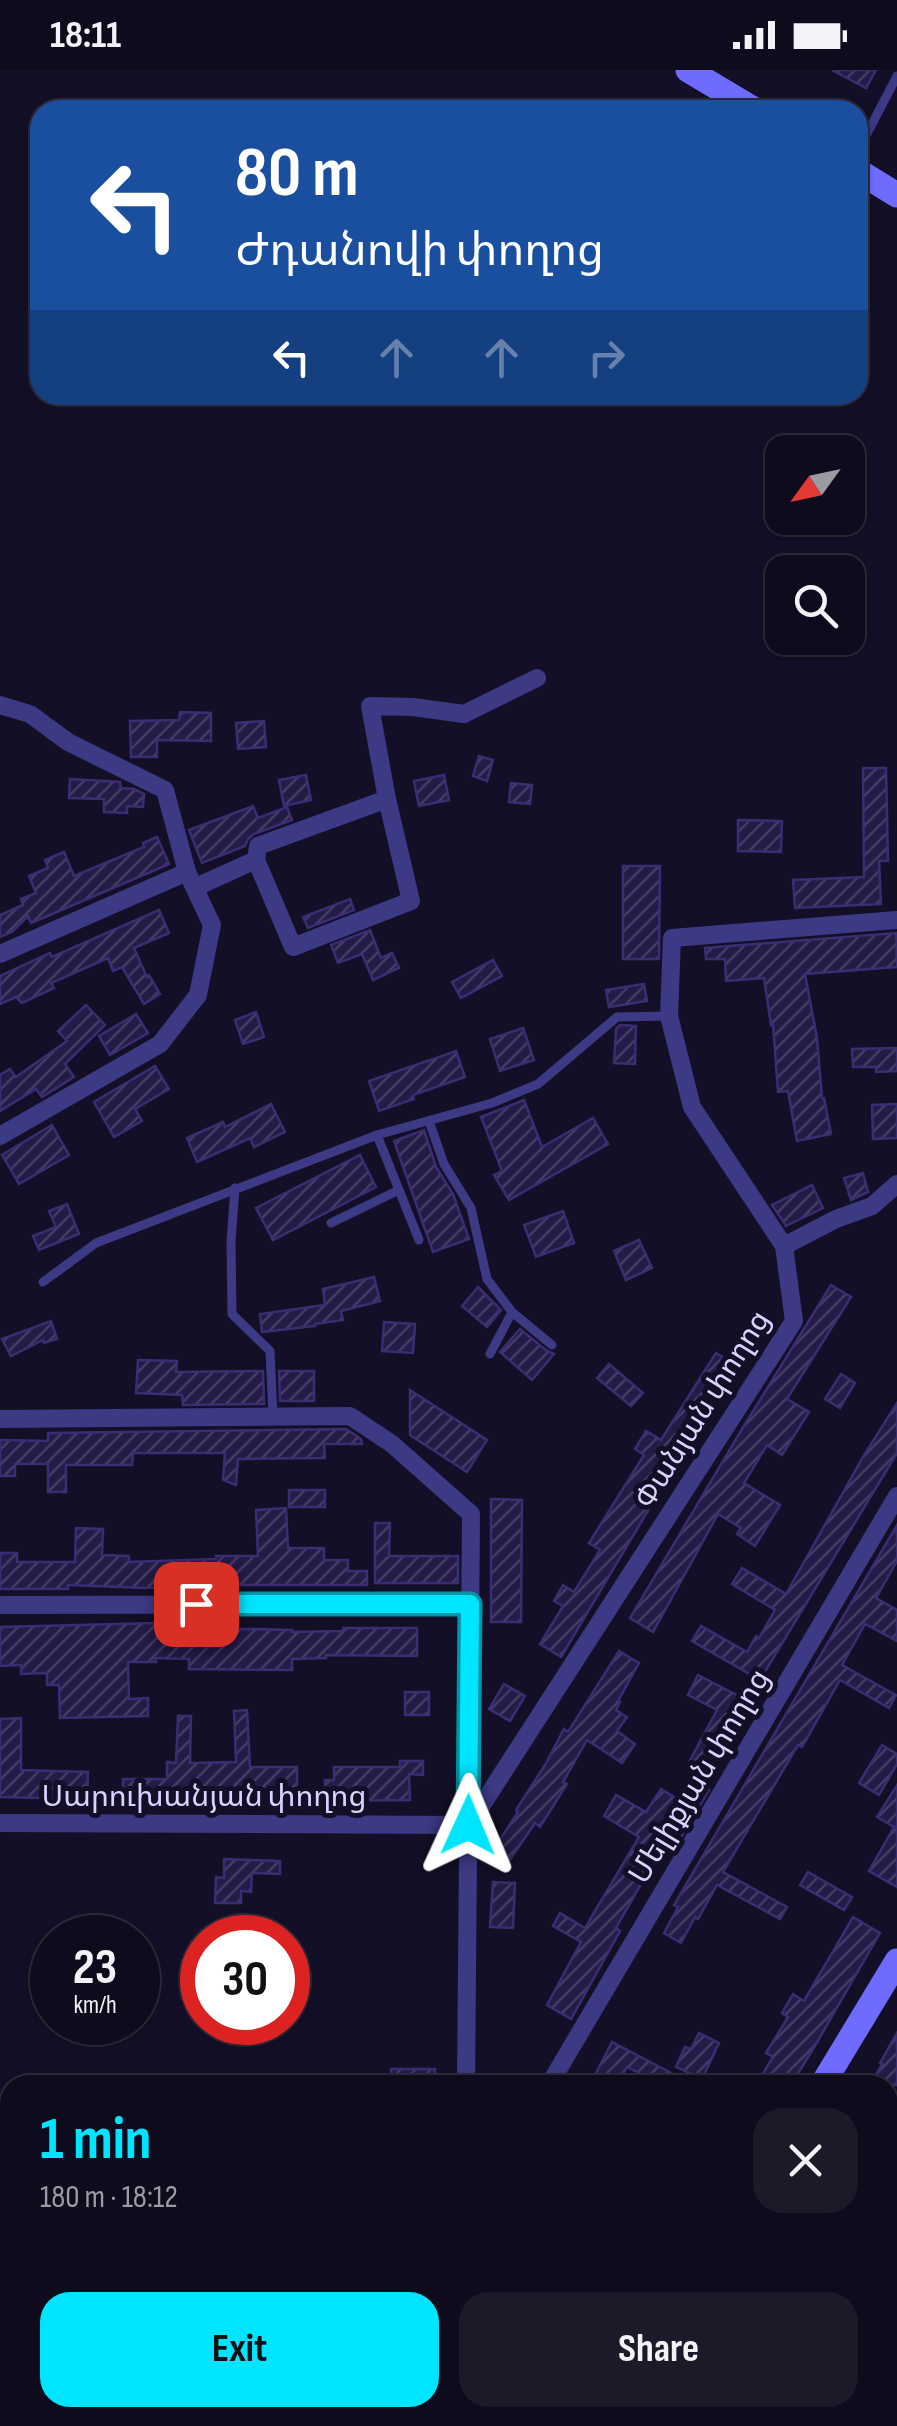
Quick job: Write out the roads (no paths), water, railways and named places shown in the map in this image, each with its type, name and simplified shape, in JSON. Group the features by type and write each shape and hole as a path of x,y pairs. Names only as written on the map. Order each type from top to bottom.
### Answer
{"main road":[{"path":"688,70 738,100"},
{"path":"868,177 897,195"},
{"path":"828,2075 897,1961"}],"street":[{"path":"388,800 258,846 256,860 293,947 411,902 370,706 464,714 537,678"},
{"path":"0,705 30,714 68,742 166,790 191,880 212,925 198,995 160,1044 0,1136"},
{"path":"0,954 191,880 256,860"},
{"name":"Փանյան փողոց","path":"468,1825 794,1320 784,1246 692,1107 669,1016 672,938 897,920"},
{"path":"784,1246 836,1219 872,1206 897,1184"},
{"path":"0,1419 350,1416 392,1444 470,1514 466,2075"},
{"name":"Մելիքյան փողոց","path":"555,2075 897,1496"},
{"path":"0,1605 470,1604"},
{"name":"Սարուխանյան փողոց","path":"0,1823 468,1825"}],"lane":[{"path":"868,131 897,76"},
{"path":"43,1282 96,1242 377,1135 492,1103 538,1084 617,1017 669,1016"},
{"path":"429,1121 444,1164 470,1208 487,1279 512,1312 552,1345"},
{"path":"377,1135 419,1240"},
{"path":"234,1188 232,1314 270,1350 273,1416"},
{"path":"331,1223 399,1190"},
{"path":"490,1354 512,1312"}]}
